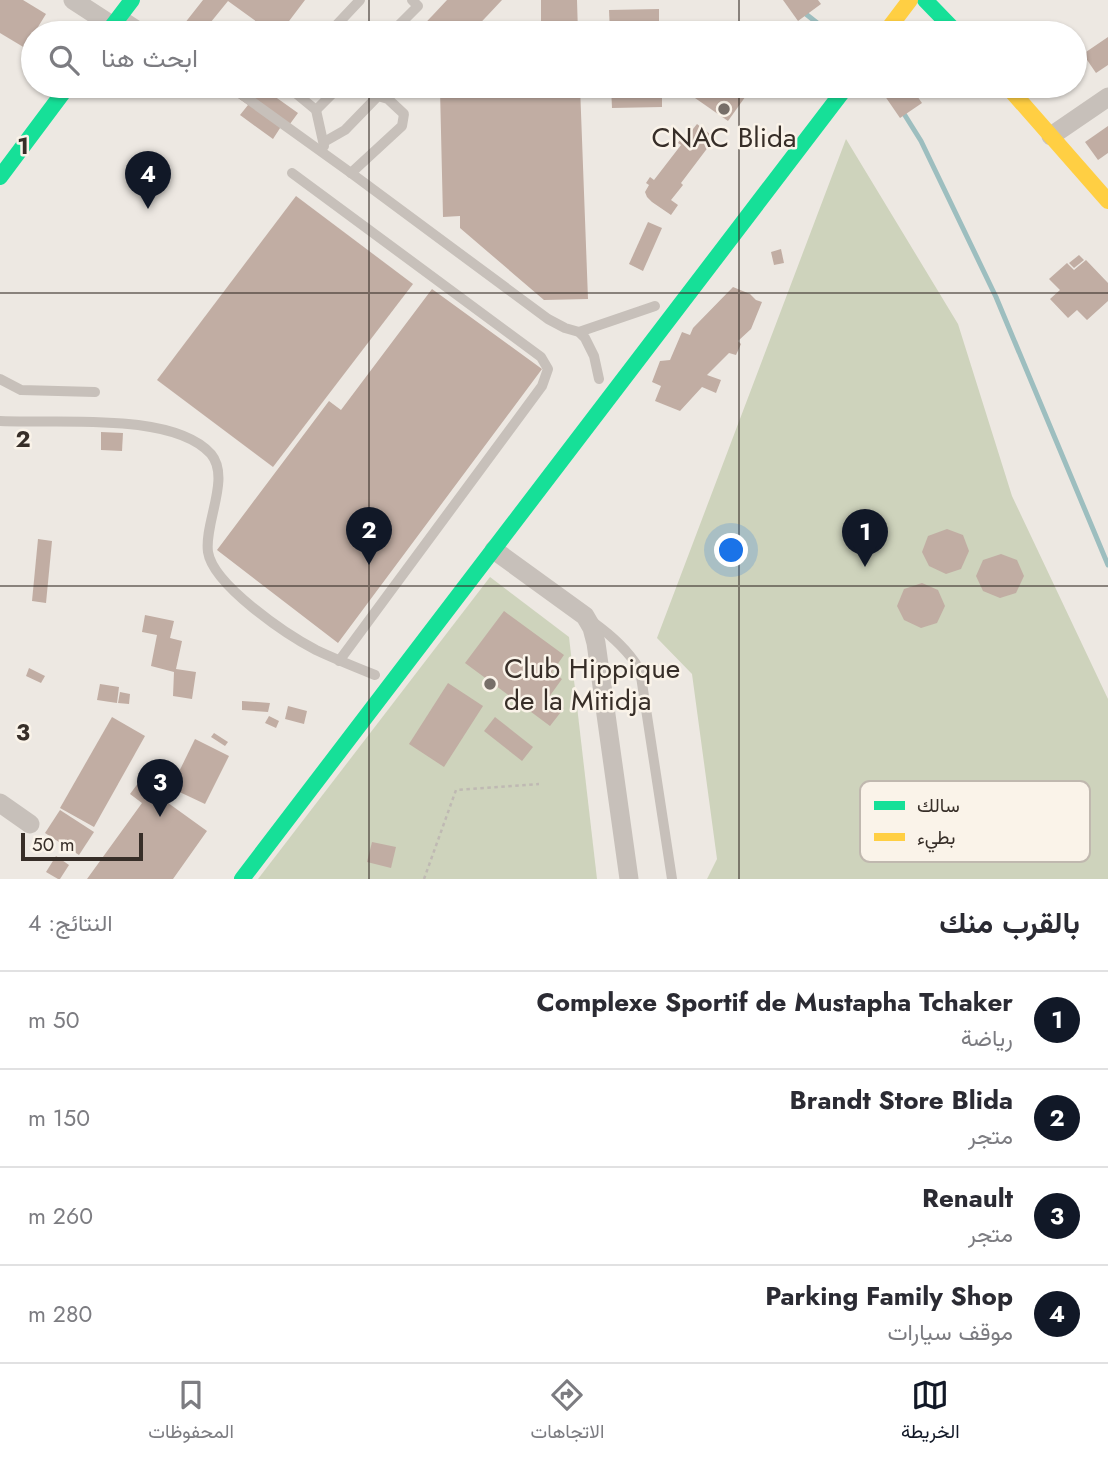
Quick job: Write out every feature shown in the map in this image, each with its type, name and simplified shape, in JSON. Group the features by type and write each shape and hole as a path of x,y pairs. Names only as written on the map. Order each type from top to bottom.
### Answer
{"main road":[{"path":"117,21 132,0"},
{"path":"894,21 910,0"},
{"path":"925,0 945,21"},
{"path":"0,177 59,98"},
{"path":"242,879 838,98"},
{"path":"1018,98 1108,201"},
{"path":"639,327 659,300"},
{"path":"595,385 615,358"}],"street":[{"path":"73,0 107,21"},
{"path":"1051,136 1108,97"},
{"path":"494,550 585,616 592,628 629,879"},
{"path":"0,803 30,824"}],"lane":[{"path":"340,21 360,0"},
{"path":"403,21 418,6 412,0"},
{"path":"247,98 548,319 579,332 594,356 595,385"},
{"path":"302,98 316,110 325,154"},
{"path":"316,110 328,98"},
{"path":"324,142 345,130 376,98"},
{"path":"351,173 402,126 404,114 385,98"},
{"path":"292,173 541,357 548,369 542,386 340,661"},
{"path":"579,332 659,300"},
{"path":"0,379 21,390 95,392"},
{"path":"0,421 127,423 174,433 197,442 212,456 219,471 208,541 208,553 218,574 237,595 285,631 314,649 375,675"},
{"path":"585,616 622,646 640,670 672,879"}],"path":[{"path":"424,879 456,790 539,784"}],"green space":[{"path":"846,139 958,324 1012,496 1108,699 1108,879 707,879 717,859 692,674 657,638"},
{"name":"Club Hippique de la Mitidja","path":"490,577 569,637 597,879 258,879"}],"building":[{"path":"0,0 23,0 46,14 42,21 21,21 21,46 0,33"},
{"path":"203,0 305,0 289,21 256,21 228,1 212,21 186,21"},
{"path":"447,0 502,0 482,21 427,21"},
{"path":"541,0 577,0 578,21 541,21"},
{"path":"783,0 818,0 821,4 798,21"},
{"path":"659,9 659,21 609,21 609,10"},
{"path":"1108,37 1108,65 1096,73 1087,60 1087,51"},
{"path":"238,98 277,98 298,113 287,128 282,125 273,139 240,115 248,105"},
{"path":"440,98 580,98 588,299 544,300 460,228 460,216 443,217"},
{"path":"612,98 662,98 662,107 612,108"},
{"path":"695,98 744,98 728,121"},
{"path":"886,98 918,98 922,103 900,118"},
{"path":"697,124 715,138 671,200 678,205 671,215 647,197 645,192 649,185 646,183 650,177 654,180 681,145 678,143 682,137 685,139"},
{"path":"1108,126 1108,153 1098,160 1085,142"},
{"path":"296,196 413,284 273,467 157,380"},
{"path":"648,222 662,228 643,271 629,264"},
{"path":"781,249 784,263 774,265 771,252"},
{"path":"1079,255 1084,260 1074,268 1069,263"},
{"path":"1086,260 1108,283 1108,301 1087,320 1077,310 1068,318 1050,299 1060,290 1049,279 1067,263 1074,270"},
{"path":"733,287 762,302 751,329 738,341 741,344 736,355 729,353 707,375 721,380 716,393 702,387 680,411 655,401 661,386 652,382 660,361 670,360 682,332 690,335 693,328"},
{"path":"432,289 542,369 338,643 217,550 329,401 341,410"},
{"path":"101,432 123,433 122,451 101,450"},
{"path":"947,529 963,535 969,551 961,569 946,574 929,566 922,552 928,536"},
{"path":"38,539 52,541 46,603 32,601"},
{"path":"1001,554 1017,560 1024,576 1016,593 1000,598 983,591 976,576 983,560"},
{"path":"922,583 938,590 945,606 937,623 921,628 904,620 897,606 904,589"},
{"path":"504,611 564,655 552,672 562,679 549,697 564,708 550,726 465,663"},
{"path":"145,615 174,621 170,638 182,641 176,669 196,672 192,699 173,696 174,672 151,666 157,635 142,632"},
{"path":"29,668 45,676 41,683 26,676"},
{"path":"448,683 483,706 444,767 409,744"},
{"path":"100,684 119,687 117,703 97,700"},
{"path":"120,692 130,694 129,704 118,703"},
{"path":"242,701 270,703 268,712 242,710"},
{"path":"288,706 307,711 304,724 285,719"},
{"path":"269,716 279,721 276,728 265,723"},
{"path":"112,717 145,736 94,827 60,808"},
{"path":"495,717 533,747 522,761 484,731"},
{"path":"214,733 228,742 225,746 211,737"},
{"path":"195,739 229,756 205,804 171,788"},
{"path":"139,782 207,831 173,879 87,879 142,803 130,794"},
{"path":"60,810 94,832 79,855 45,833"},
{"path":"372,842 396,847 391,868 367,862"},
{"path":"56,856 69,865 60,879 46,872"}],"waterway":[{"path":"794,0 815,21"},
{"path":"901,109 921,141 996,297 1108,565"}],"traffic: fast":[{"path":"116,21 132,0"},
{"path":"925,0 945,21"},
{"path":"0,177 59,98"},
{"path":"242,879 838,98"}],"traffic: slow":[{"path":"894,21 910,0"},
{"path":"1018,98 1108,201"}],"place":[{"name":"CNAC Blida","path":"724,109"},
{"name":"Parking Family Shop","path":"148,209"},
{"name":"Brandt Store Blida","path":"369,565"},
{"name":"Complexe Sportif de Mustapha Tchaker","path":"865,567"},
{"name":"Club Hippique de la Mitidja","path":"490,684"},
{"name":"Renault","path":"160,817"}]}
